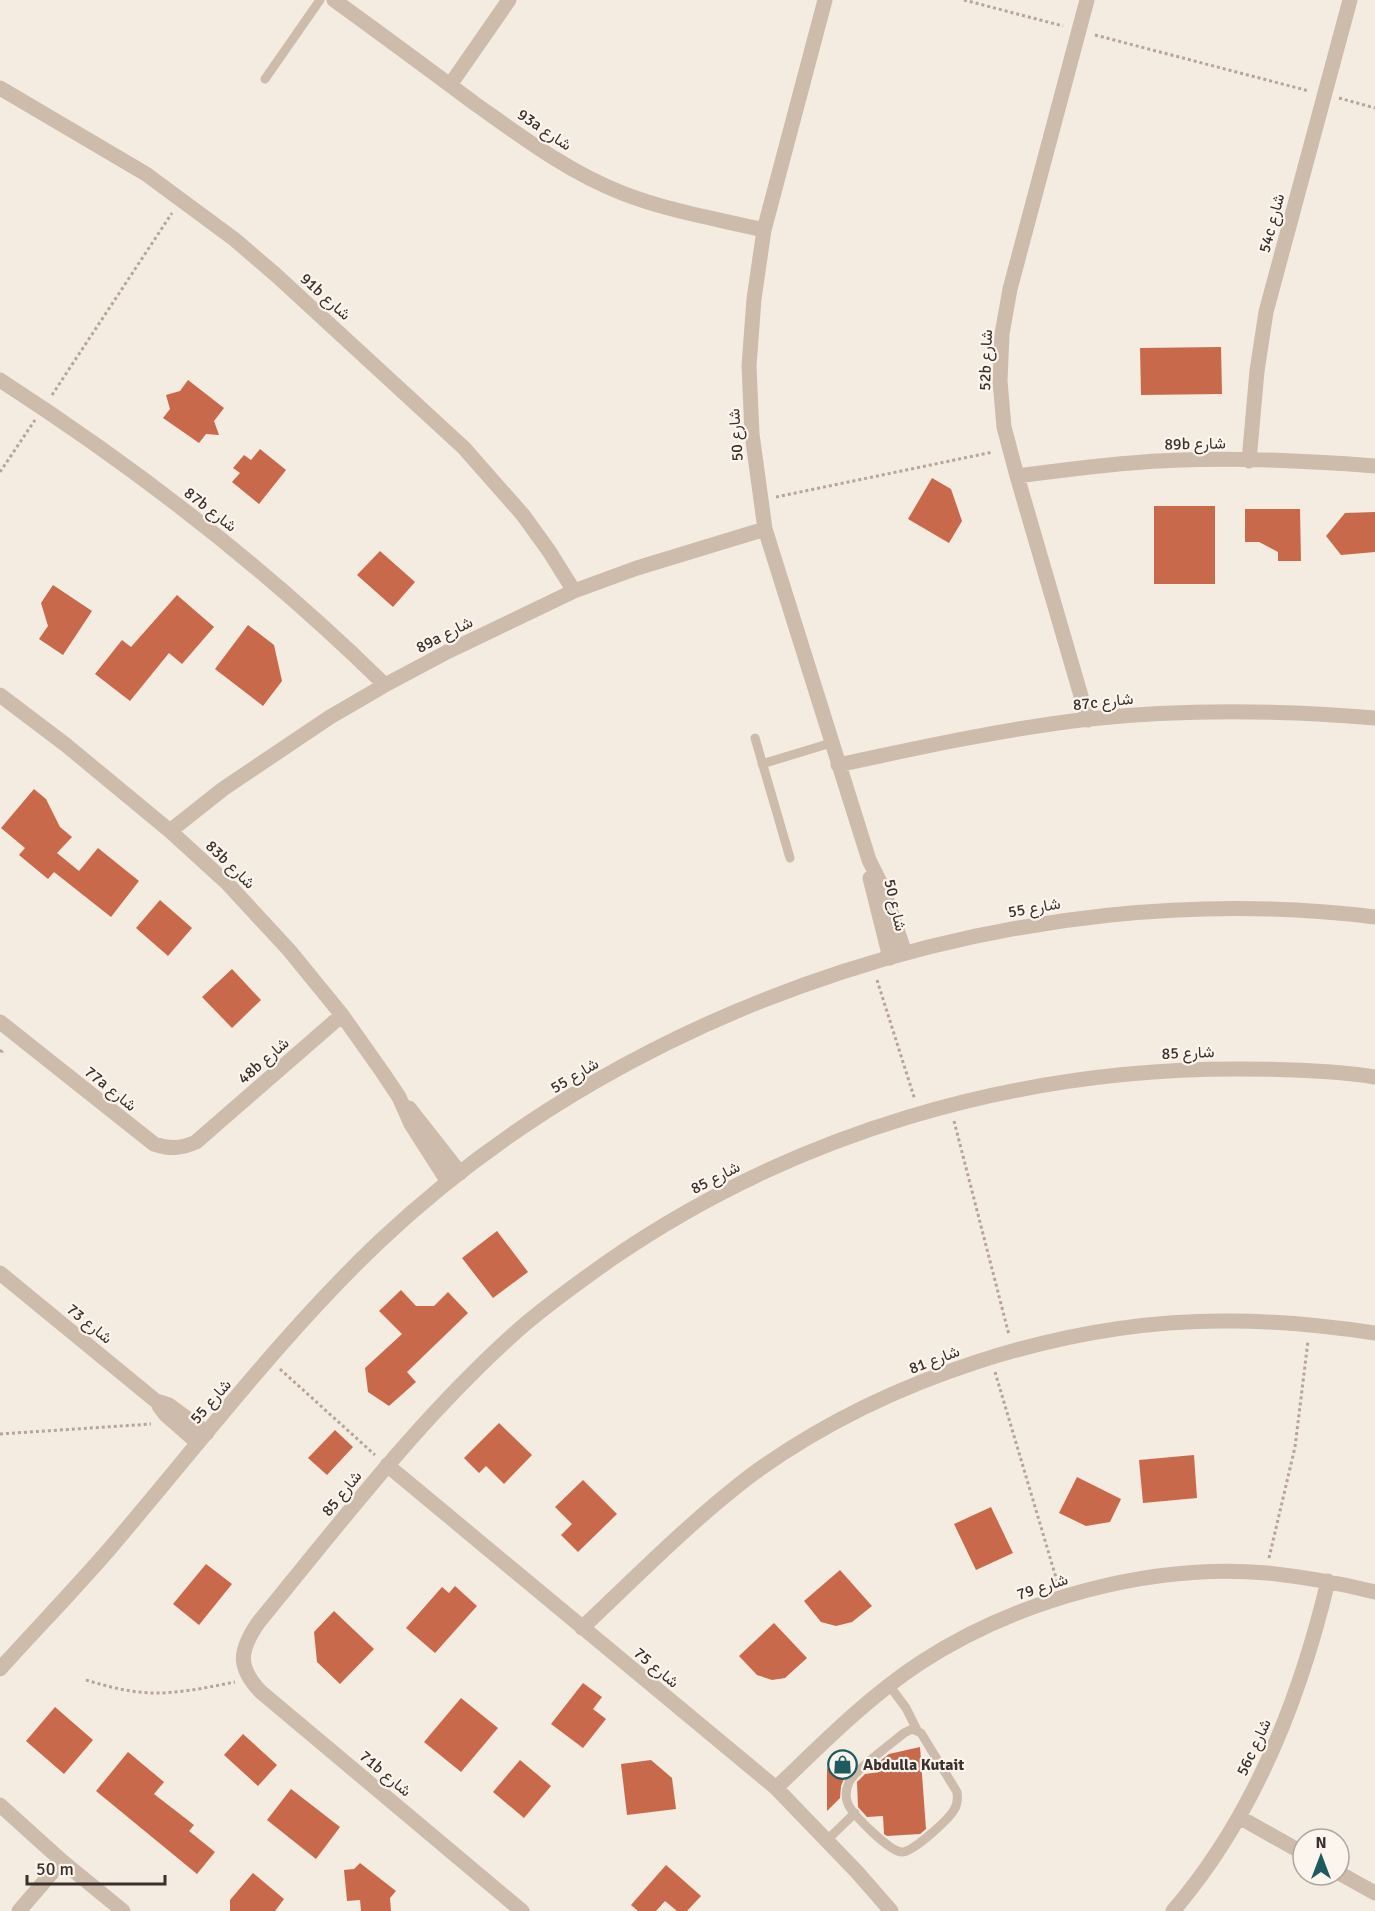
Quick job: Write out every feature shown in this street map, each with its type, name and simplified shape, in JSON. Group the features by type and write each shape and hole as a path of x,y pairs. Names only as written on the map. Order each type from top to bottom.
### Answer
{"street":[{"name":"93a شارع","path":"334,0 554,159 587,177 659,206 764,230"},
{"path":"450,85 509,0"},
{"name":"شارع 50","path":"825,0 764,230 754,299 749,366 752,434 765,529 869,860 872,889 897,955"},
{"name":"52b شارع","path":"1088,0 1010,289 1002,334 1000,381 1004,427 1088,720"},
{"name":"54c شارع","path":"1249,461 1257,371 1266,312 1350,0"},
{"name":"91b شارع","path":"0,88 99,145 182,199 276,274 464,448 523,515 549,550 574,591"},
{"name":"87b شارع","path":"0,380 145,480 208,528 330,631 385,685"},
{"name":"89b شارع","path":"1017,476 1132,462 1249,461 1375,466"},
{"name":"89a شارع","path":"170,831 223,789 276,752 385,685 510,620 574,591 680,554 765,529"},
{"name":"83b شارع","path":"0,695 66,745 170,831 227,883 289,950 342,1015 399,1097 411,1124 454,1177"},
{"name":"87c شارع","path":"838,765 994,733 1161,713 1235,711 1375,718"},
{"name":"شارع 55","path":"0,1669 109,1550 202,1438 350,1271 454,1177 519,1130 586,1087 656,1049 802,986 897,955 988,933 1075,919 1162,910 1250,908 1337,912 1375,917"},
{"name":"48b شارع","path":"207,1133 342,1015"},
{"name":"77a شارع","path":"0,1022 154,1144 168,1149 182,1148 196,1142 207,1133"},
{"name":"شارع 85","path":"250,1680 245,1669 243,1652 247,1639 258,1623 387,1465 458,1388 518,1330 578,1283 640,1239 707,1200 775,1166 846,1137 919,1113 1007,1091 1097,1076 1187,1069 1278,1069 1375,1077"},
{"name":"شارع 73","path":"0,1273 156,1401 163,1412 175,1423 202,1438"},
{"name":"شارع 81","path":"582,1628 693,1522 752,1476 807,1439 866,1407 927,1380 1014,1351 1068,1338 1148,1325 1229,1321 1310,1324 1375,1333"},
{"name":"شارع 73","path":"156,1401 172,1407 202,1438"},
{"name":"شارع 75","path":"387,1465 776,1788 891,1911"},
{"name":"شارع 79","path":"776,1788 852,1716 920,1663 988,1625 1061,1598 1153,1577 1209,1572 1266,1573 1328,1581 1375,1592"},
{"name":"56c شارع","path":"1173,1911 1203,1873 1239,1817 1269,1758 1299,1685 1328,1581"},
{"name":"71b شارع","path":"250,1680 522,1911"},
{"path":"1,1806 62,1861 123,1911"},
{"path":"1239,1817 1291,1846"},
{"path":"19,1911 62,1861"},
{"path":"1351,1880 1375,1893"}],"lane":[{"path":"265,79 320,0"},
{"path":"755,738 790,858"},
{"path":"762,764 831,743"},
{"path":"889,1685 906,1708 917,1730 957,1792 958,1800 951,1814 912,1850 894,1851 855,1813 848,1803 846,1791 850,1779 904,1733 917,1730"},
{"path":"826,1841 855,1813"}],"path":[{"path":"964,0 1375,108"},
{"path":"0,472 182,199"},
{"path":"760,500 1010,449"},
{"path":"872,964 919,1113"},
{"path":"950,1105 1014,1351"},
{"path":"1266,1573 1295,1447 1310,1324"},
{"path":"990,1358 1061,1598"},
{"path":"270,1360 387,1465"},
{"path":"0,1434 175,1423"},
{"path":"86,1680 120,1690 156,1693 191,1690 250,1680"}],"building":[{"path":"1221,347 1222,394 1141,395 1140,348"},
{"path":"188,380 224,408 214,421 219,435 206,434 199,443 163,418 170,409 166,395 180,391"},
{"path":"260,449 286,470 259,504 232,482 240,473 233,468 244,455 251,460"},
{"path":"932,478 951,489 962,521 949,543 908,519"},
{"path":"1154,506 1215,506 1215,584 1154,584"},
{"path":"1245,509 1300,509 1301,561 1278,561 1278,552 1259,542 1245,542"},
{"path":"1375,512 1375,552 1341,555 1326,536 1345,513"},
{"path":"380,551 415,582 393,607 357,575"},
{"path":"53,585 92,611 63,655 39,639 48,626 41,603"},
{"path":"177,595 214,627 182,664 169,653 130,701 95,674 122,640 131,647"},
{"path":"248,625 274,645 282,681 263,706 215,669"},
{"path":"34,789 46,799 60,827 72,837 57,853 79,871 98,848 139,881 111,917 54,872 48,879 19,855 25,848 1,828"},
{"path":"160,900 192,928 168,956 136,928"},
{"path":"232,969 261,1000 232,1028 202,997"},
{"path":"497,1231 528,1272 493,1298 462,1258"},
{"path":"401,1290 416,1306 434,1306 448,1292 468,1313 407,1372 416,1382 389,1406 368,1392 365,1368 402,1334 379,1311"},
{"path":"499,1423 532,1455 504,1484 486,1466 479,1473 464,1458"},
{"path":"335,1430 353,1447 327,1475 308,1458"},
{"path":"1194,1455 1197,1498 1143,1503 1139,1460"},
{"path":"1077,1477 1121,1499 1110,1522 1086,1526 1059,1513"},
{"path":"583,1480 617,1514 578,1552 561,1535 572,1524 555,1507"},
{"path":"991,1507 1013,1553 976,1570 954,1524"},
{"path":"206,1564 232,1584 199,1625 173,1604"},
{"path":"840,1570 872,1606 852,1622 836,1626 821,1622 804,1601"},
{"path":"455,1586 477,1606 435,1653 406,1628 442,1587 449,1593"},
{"path":"334,1611 374,1649 340,1684 317,1662 314,1632"},
{"path":"774,1623 807,1658 785,1678 772,1680 757,1675 739,1656"},
{"path":"583,1683 602,1697 593,1709 606,1719 583,1748 551,1724"},
{"path":"461,1698 498,1728 461,1772 424,1742"},
{"path":"55,1707 93,1740 64,1774 26,1741"},
{"path":"243,1734 277,1765 258,1786 224,1755"},
{"path":"920,1747 926,1829 920,1834 887,1836 884,1834 883,1816 867,1817 858,1807 857,1782 865,1774 879,1772 880,1761 889,1754"},
{"path":"128,1752 164,1782 154,1794 194,1825 189,1831 215,1852 197,1874 96,1791"},
{"path":"520,1760 551,1786 524,1818 493,1792"},
{"path":"651,1760 672,1778 676,1809 627,1815 621,1764"},
{"path":"838,1761 846,1774 841,1786 840,1798 827,1811 827,1769"},
{"path":"291,1789 340,1827 316,1859 267,1820"},
{"path":"360,1863 396,1891 390,1898 391,1911 361,1911 360,1900 347,1901 344,1870 354,1869"},
{"path":"666,1865 701,1896 687,1911 677,1911 665,1901 656,1911 638,1911 631,1905"},
{"path":"253,1873 284,1899 275,1911 230,1911 230,1900"}],"place":[{"name":"Abdulla Kutait","path":"842,1764"}]}
